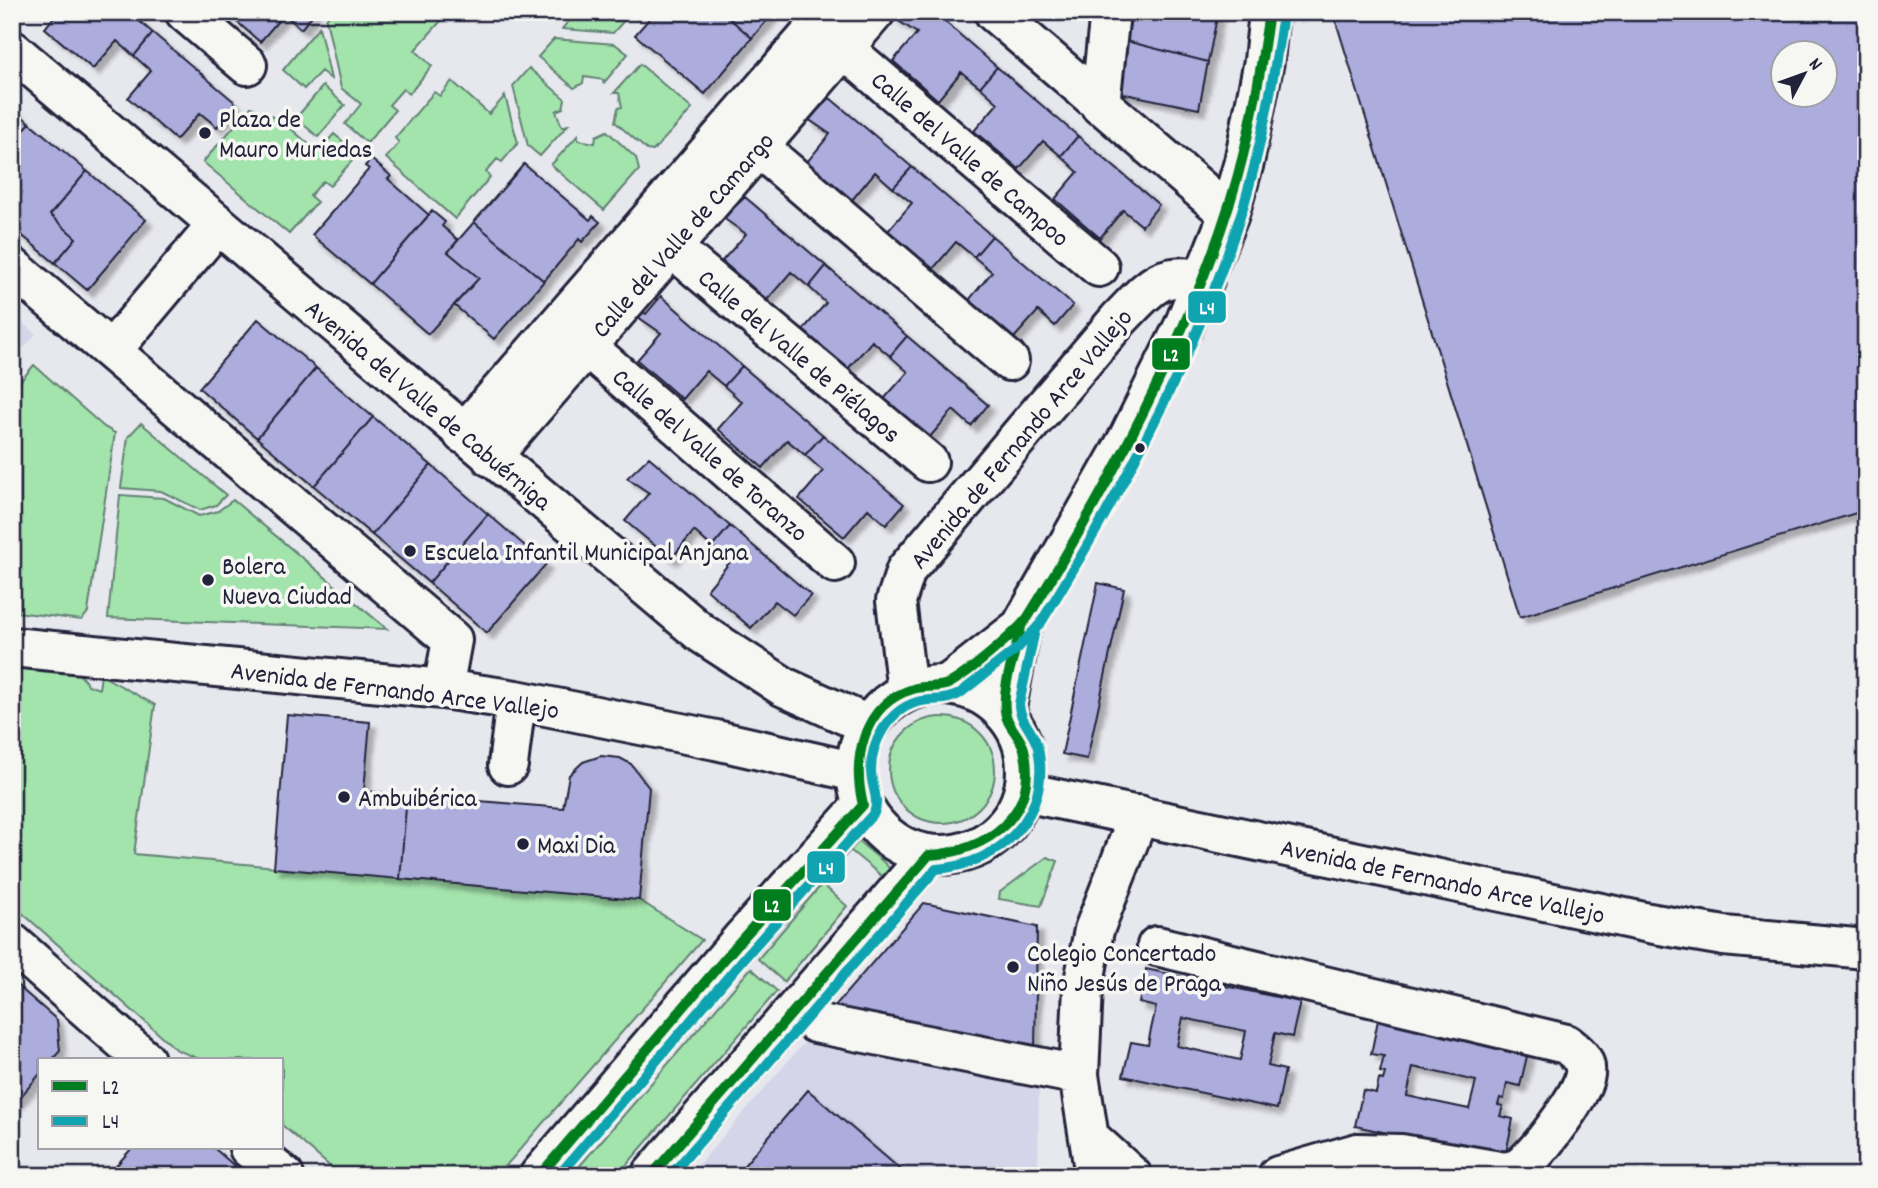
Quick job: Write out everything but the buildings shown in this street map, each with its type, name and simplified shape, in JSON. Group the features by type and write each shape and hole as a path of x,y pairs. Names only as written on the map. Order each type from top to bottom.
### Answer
{"street":[{"path":"185,12 247,65"},
{"name":"Calle del Valle de Camargo","path":"477,445 830,12"},
{"name":"Calle del Valle de Camargo","path":"477,445 586,346 875,12"},
{"path":"994,12 1100,106 1229,214"},
{"path":"1100,106 1110,12"},
{"path":"1005,713 1021,626 1149,398 1204,280 1229,214 1257,103 1269,12"},
{"name":"Calle del Valle de Campoo","path":"843,48 1099,267"},
{"name":"Avenida del Valle de Cabuérniga","path":"12,50 701,633 784,687 868,724"},
{"path":"758,147 1009,361"},
{"path":"112,350 218,224"},
{"name":"Calle del Valle de Piélagos","path":"671,247 928,462"},
{"path":"12,267 452,640 443,689"},
{"name":"Avenida de Fernando Arce Vallejo","path":"907,691 896,601 906,570 1119,319 1157,281 1174,275 1204,280"},
{"name":"Calle del Valle de Toranzo","path":"586,346 835,564"},
{"path":"947,685 1021,626"},
{"name":"Avenida de Fernando Arce Vallejo","path":"12,647 443,689 516,700 716,740 859,788"},
{"path":"927,685 947,685 979,693 1005,713 1024,749 1024,792 1011,820 989,842 960,853 929,855 890,839 859,788 861,739 868,724 885,705 907,691 927,685"},
{"path":"508,765 516,700"},
{"path":"539,1176 741,940 859,788"},
{"name":"Avenida de Fernando Arce Vallejo","path":"1024,792 1649,923 1724,936 1866,949"},
{"path":"1095,1176 1079,1075 1083,987 1094,930 1139,815"},
{"path":"651,1176 929,855"},
{"path":"12,943 143,1058"},
{"path":"1157,946 1566,1044 1583,1060 1585,1073 1578,1093 1538,1148 1517,1170 1505,1172 1401,1154 1357,1153 1278,1176"},
{"path":"815,1023 1079,1075"},
{"path":"1090,1138 1132,1176"},
{"path":"252,1150 284,1176"}],"shaded area":[{"path":"12,314 36,334 12,361"},
{"path":"808,1038 1039,1088 1038,1176 689,1176"}],"green space":[{"path":"331,12 449,12 415,50 432,66 409,94 403,89 389,105 395,110 367,143 345,124 361,104 341,88 326,19"},
{"path":"576,12 624,12 628,16 613,33 562,29"},
{"path":"319,27 331,79 321,71 304,89 283,70"},
{"path":"554,39 615,44 628,54 603,84 604,80 584,77 583,83 574,88 538,57"},
{"path":"640,64 692,109 653,151 647,150 615,122 618,108 622,107 619,93 614,93"},
{"path":"529,68 565,99 563,108 556,111 562,127 568,125 540,156 528,146 513,86"},
{"path":"452,81 489,114 505,96 518,143 502,162 497,159 486,172 490,177 455,219 386,158 399,143 395,138 434,92 440,96"},
{"path":"323,86 345,105 318,137 296,118"},
{"path":"251,107 282,121 318,152 334,134 358,154 330,186 323,181 310,196 317,202 289,234 203,162"},
{"path":"607,131 636,158 639,170 604,210 551,165 578,135 578,140 595,143 596,136"},
{"path":"34,365 104,427 115,433 88,612 82,620 16,612 12,609 12,391"},
{"path":"141,423 226,495 216,505 200,510 161,491 121,488 128,437"},
{"path":"120,495 164,498 199,516 218,511 233,500 387,629 108,618"},
{"path":"12,664 77,671 88,685 99,689 101,675 155,705 134,854 639,900 702,940 497,1176 341,1176 284,1127 284,1058 197,1058 177,1050 12,904"},
{"path":"942,717 962,721 979,733 991,750 995,770 991,790 979,807 962,819 942,823 922,819 905,807 893,790 889,770 893,750 905,733 922,721"},
{"path":"855,838 891,869 893,873 889,882 840,842"},
{"path":"1047,857 1058,861 1041,906 999,899 1000,892"},
{"path":"822,884 847,906 784,982 758,959"},
{"path":"751,968 777,991 617,1176 571,1176"}],"transit line":[{"name":"L2","path":"539,1176 741,940 863,805 859,770 861,752 872,720 882,707 896,696 913,689 950,683 1003,642 1028,617 1116,466 1191,308 1238,176 1254,106 1269,12"},
{"name":"L4","path":"558,1176 752,949 874,813 876,798 871,776 872,760 878,739 890,720 898,712 917,702 959,694 1019,647 1040,624 1128,472 1206,310 1227,255 1251,178 1267,108 1283,14"},
{"name":"L2","path":"651,1176 929,855 971,846 989,837 1004,825 1016,810 1024,793 1027,772 1024,749 1008,721 1005,701 1007,679 1021,627"},
{"name":"L4","path":"670,1176 936,869 981,858 1000,847 1029,815 1037,795 1040,772 1038,748 1021,715 1019,704 1035,630"}],"place":[{"name":"Plaza de Mauro Muriedas","path":"205,133"},
{"name":"Escuela Infantil Municipal Anjana","path":"410,551"},
{"name":"Bolera Nueva Ciudad","path":"208,580"},
{"name":"Ambuibérica","path":"344,797"},
{"name":"Maxi Dia","path":"523,844"},
{"name":"Colegio Concertado Niño Jesús de Praga","path":"1013,967"}]}
